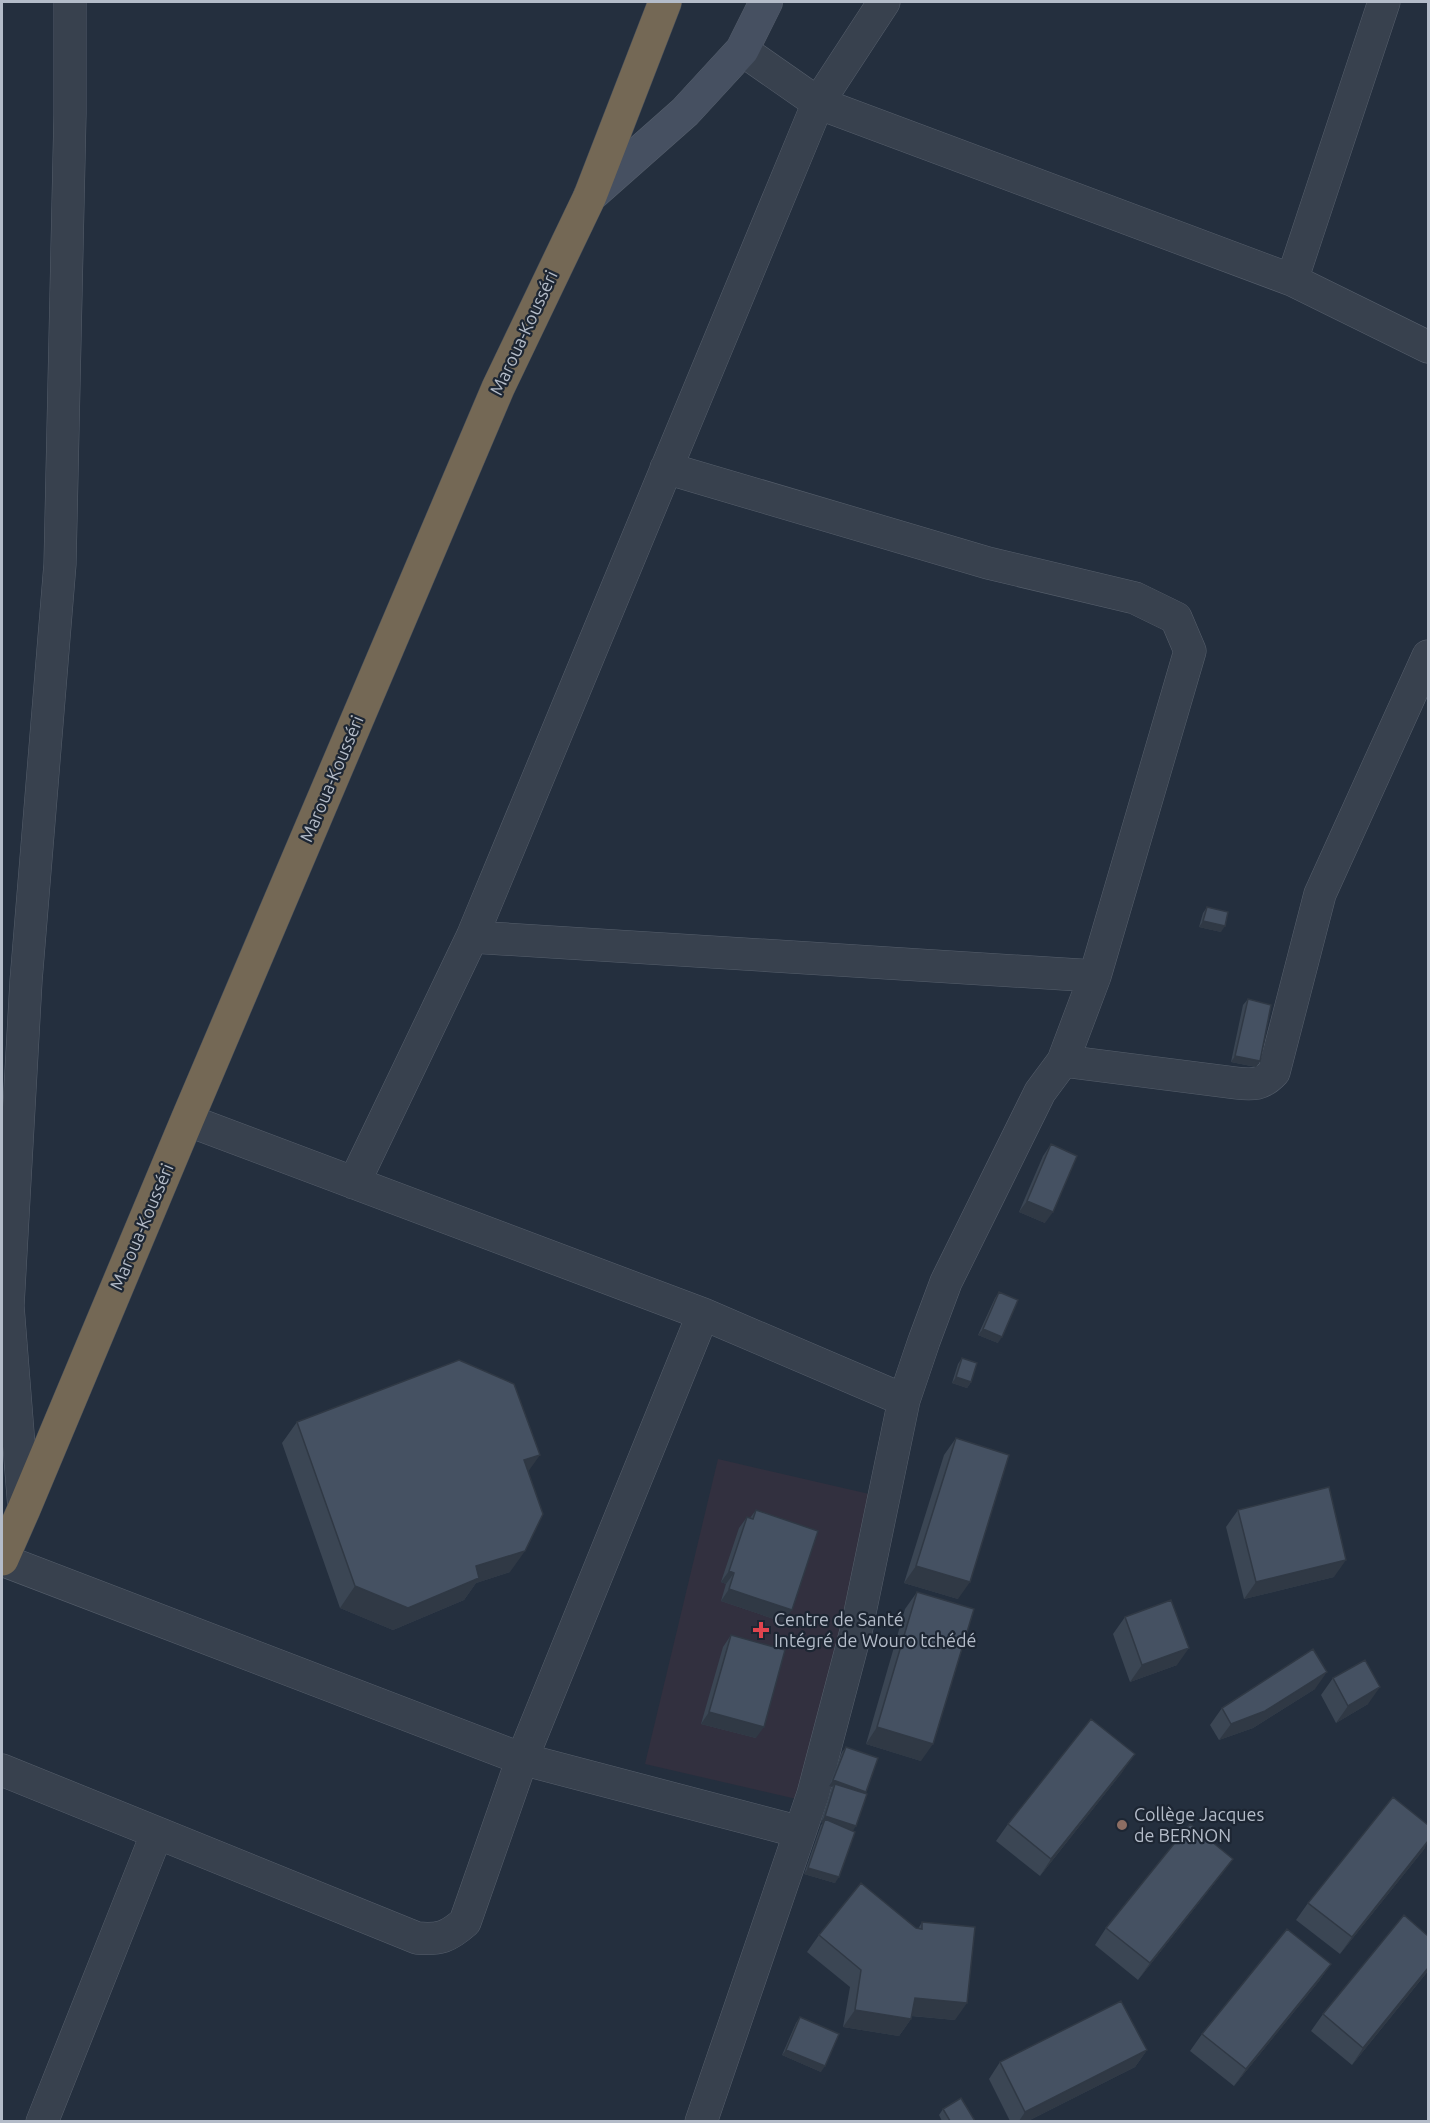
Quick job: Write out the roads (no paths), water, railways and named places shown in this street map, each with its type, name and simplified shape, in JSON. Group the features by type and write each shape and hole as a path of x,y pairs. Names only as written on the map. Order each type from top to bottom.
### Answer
{"highway":[{"name":"Maroua-Kousséri","path":"2,1560 498,387 590,196 665,2"}],"street":[{"path":"24,1509 8,1306 26,981 60,564 70,114 70,2"},
{"path":"590,196 685,112 742,50 766,2"},
{"path":"354,1183 472,937 818,103 884,2"},
{"path":"1292,279 1384,2"},
{"path":"742,50 818,103 1292,279 1428,347"},
{"path":"666,468 988,563 1135,598 1176,618 1190,651 1095,976 1063,1061 1040,1092 946,1282 904,1400 857,1628 813,1794 701,2121"},
{"path":"1063,1061 1255,1085 1266,1081 1274,1072 1320,894 1428,656"},
{"path":"472,937 1095,976"},
{"path":"187,1120 703,1314 904,1400"},
{"path":"2,1770 417,1938 435,1940 452,1933 465,1922 522,1759 703,1314"},
{"path":"2,1560 522,1759 800,1832"},
{"path":"42,2121 157,1833"}],"place":[{"name":"Centre de Santé Intégré de Wouro tchédé","path":"761,1630"},
{"name":"Collège Jacques de BERNON","path":"1122,1825"}]}
